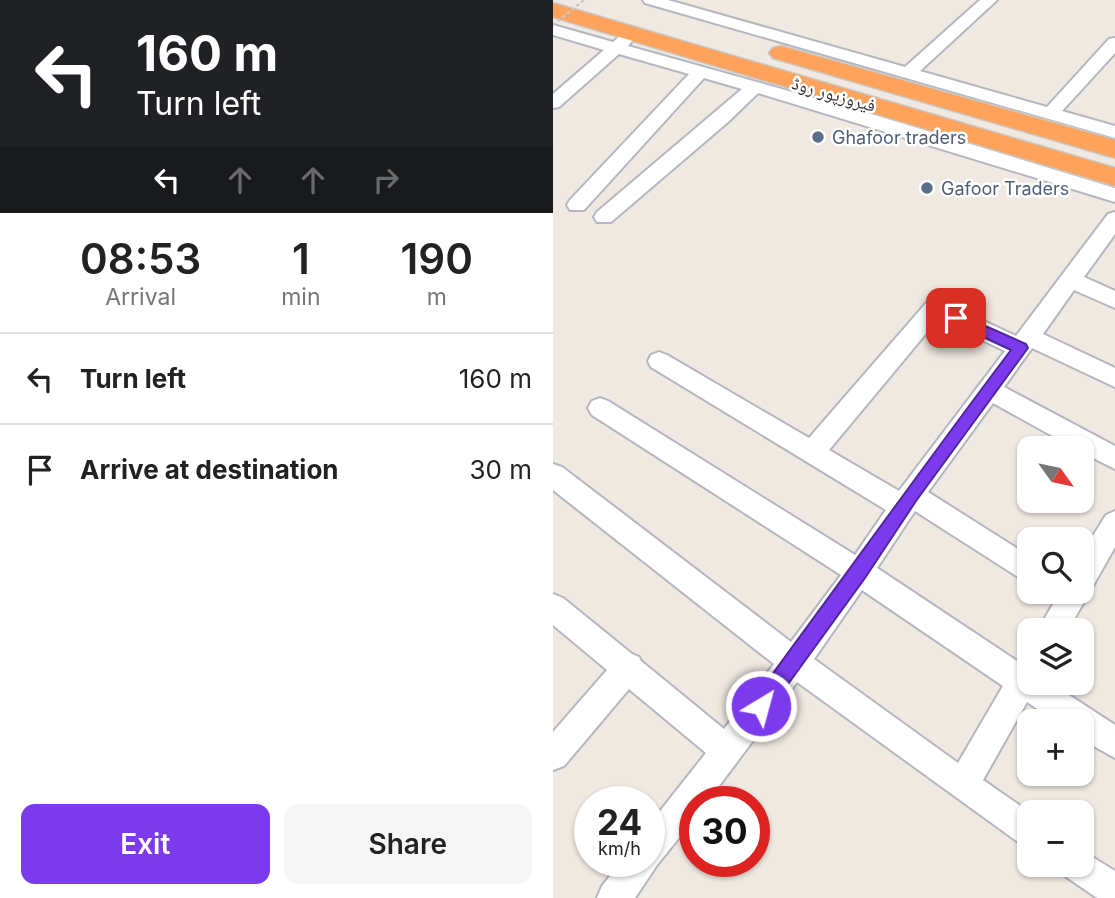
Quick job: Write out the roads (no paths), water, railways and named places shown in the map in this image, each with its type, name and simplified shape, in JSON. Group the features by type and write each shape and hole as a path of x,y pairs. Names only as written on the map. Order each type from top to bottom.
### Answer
{"highway":[{"name":"فیروزپور روڈ","path":"596,0 663,6 1115,149"},
{"name":"فیروزپور روڈ","path":"553,10 624,40 1115,177"}],"street":[{"path":"907,74 989,0"},
{"path":"663,6 1115,132"},
{"path":"553,27 624,40 701,71 1115,195"},
{"path":"553,103 624,40"},
{"path":"1050,114 1115,43"},
{"path":"577,205 701,71"},
{"path":"604,217 722,118 754,87"},
{"path":"665,831 794,662 907,501 1115,219"},
{"path":"1071,280 1115,300"},
{"path":"812,453 935,308 1115,378"},
{"path":"659,361 812,453 907,501 1017,564"},
{"path":"989,390 1115,458"},
{"path":"600,408 1017,670"},
{"path":"553,475 794,662 1017,823"},
{"path":"1094,558 1114,528"},
{"path":"553,607 727,751"},
{"path":"553,755 628,667"},
{"path":"963,785 1017,689"},
{"path":"1049,695 1066,709"},
{"path":"1094,729 1115,743"},
{"path":"1094,876 1115,891"},
{"path":"614,898 630,877"}],"place":[{"name":"Ghafoor traders","path":"818,137"},
{"name":"Gafoor Traders","path":"927,188"}]}
